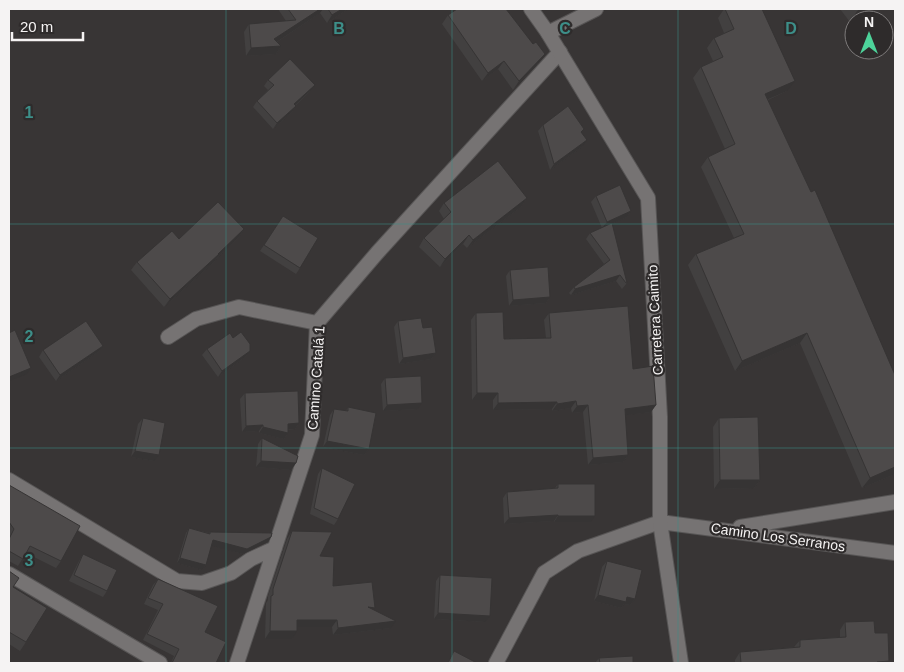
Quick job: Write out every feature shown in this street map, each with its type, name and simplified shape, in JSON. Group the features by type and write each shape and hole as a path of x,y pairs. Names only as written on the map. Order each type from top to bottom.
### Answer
{"street":[{"name":"Carretera Caimito","path":"531,9 560,52 648,198 660,417 660,522 680,663"},
{"path":"548,33 596,9"},
{"name":"Camino Catalá 1","path":"237,663 312,435 318,323 377,253 560,52"},
{"path":"168,337 196,319 239,308 318,323"},
{"path":"9,480 177,581 202,583 231,573 251,559 275,548"},
{"path":"725,530 895,502"},
{"path":"496,663 544,573 578,551 660,522"},
{"name":"Camino Los Serranos","path":"660,522 895,553"},
{"path":"9,574 160,663"}],"building":[{"path":"288,9 320,9 274,39 281,46 251,48 249,24 296,20"},
{"path":"328,9 342,9 332,15"},
{"path":"457,9 506,9 533,44 536,42 545,54 519,81 504,61 488,73 448,15"},
{"path":"725,9 762,9 795,81 765,94 811,192 815,190 895,375 895,467 870,478 807,333 742,361 696,254 744,234 708,157 735,144 701,67 723,57 714,38 734,29"},
{"path":"290,59 315,85 277,123 257,101 274,85 268,80"},
{"path":"568,106 584,129 581,132 587,140 554,164 543,125"},
{"path":"498,161 527,198 473,240 469,235 445,259 424,238 451,212 444,203"},
{"path":"620,185 631,211 607,222 596,196"},
{"path":"218,202 244,229 170,299 137,262 172,231 179,239"},
{"path":"283,216 318,238 300,268 264,245"},
{"path":"612,223 627,283 620,275 575,289 574,287 610,260 590,233"},
{"path":"548,267 550,297 513,300 510,270"},
{"path":"628,306 633,369 653,366 656,405 625,409 628,455 593,458 588,405 577,406 576,401 557,404 557,402 498,403 498,393 477,393 476,313 503,312 504,339 551,338 549,313"},
{"path":"421,318 423,328 432,327 436,353 403,358 398,321"},
{"path":"86,321 103,346 60,375 43,350"},
{"path":"15,330 31,368 9,377 9,333"},
{"path":"241,332 250,344 250,351 222,371 207,349 230,333 233,338"},
{"path":"421,376 422,403 387,405 385,378"},
{"path":"298,391 299,423 288,424 288,433 263,427 263,425 246,426 245,393"},
{"path":"348,407 376,413 369,449 327,441 334,409 348,411"},
{"path":"758,417 760,480 720,480 719,418"},
{"path":"143,418 165,423 159,455 135,451"},
{"path":"262,438 298,456 296,463 261,461"},
{"path":"322,468 355,484 338,519 314,508"},
{"path":"558,484 595,484 595,516 558,515 509,518 507,492 558,488"},
{"path":"9,485 80,526 61,561 30,546 23,559 9,551 9,539 14,529 9,522"},
{"path":"189,528 210,534 210,532 272,533 271,537 247,549 213,540 206,565 180,558"},
{"path":"292,531 332,532 320,556 334,557 333,586 372,582 375,608 368,607 396,621 338,628 337,620 297,620 297,631 270,631 271,596 273,595 273,589"},
{"path":"83,554 117,570 107,591 74,575"},
{"path":"607,561 642,570 635,599 627,597 626,602 598,595"},
{"path":"9,571 19,578 13,587 47,608 26,642 9,632"},
{"path":"440,575 492,578 490,616 438,613"},
{"path":"158,579 218,606 205,632 226,642 216,663 172,663 179,649 147,634 163,604 148,598"},
{"path":"874,621 875,633 888,633 889,661 877,663 741,663 740,652 800,647 800,640 846,637 845,622"},
{"path":"454,651 477,663 448,663"},
{"path":"633,656 633,663 600,663 599,658"}]}
